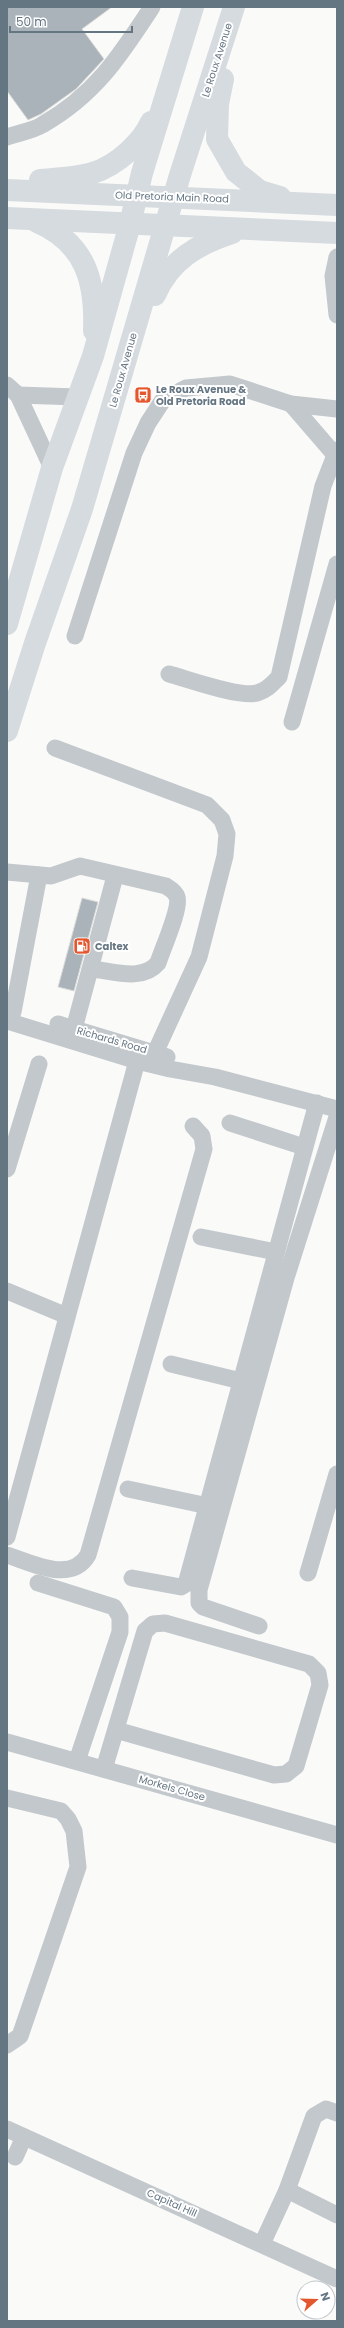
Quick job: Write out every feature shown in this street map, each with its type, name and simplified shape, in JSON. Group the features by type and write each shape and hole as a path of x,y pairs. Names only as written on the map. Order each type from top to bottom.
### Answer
{"main road":[{"path":"7,624 52,468 93,356 130,224 142,173 193,7"},
{"path":"233,9 218,104 217,139 232,166 247,182 260,191 301,203"},
{"name":"Le Roux Avenue","path":"7,731 35,643 82,509 174,196 233,9"},
{"path":"7,183 80,177 97,173 112,165 140,140 168,90"},
{"name":"Old Pretoria Main Road","path":"7,190 337,204"},
{"path":"7,218 283,230 337,234"},
{"path":"31,219 60,233 75,249 87,270 92,287 94,307 93,356"},
{"path":"138,319 153,299 167,271 196,247 237,231 283,230"}],"street":[{"path":"7,137 41,126 70,107 104,76 152,7"},
{"path":"337,256 333,276 337,304"},
{"path":"75,636 134,453 148,424 163,400 186,388 230,384 291,404 337,409"},
{"path":"13,390 78,397"},
{"path":"13,390 44,446 52,468"},
{"path":"169,674 240,693 256,694 269,688 279,677 323,486 336,452 291,404"},
{"path":"292,722 337,564"},
{"path":"55,748 207,805 222,820 227,834 225,856 199,957 155,1053"},
{"path":"7,872 51,876 80,866 115,876 166,886 173,890 177,897 177,908 158,963 150,971 141,974 92,969"},
{"path":"9,1014 39,875"},
{"path":"73,1034 92,969 115,876"},
{"name":"Richards Road","path":"9,1014 73,1034 155,1053 192,1065 215,1076"},
{"name":"Richards Road","path":"73,1034 137,1061 170,1069 215,1076 337,1109"},
{"path":"7,1537 137,1061"},
{"path":"7,1169 40,1064"},
{"path":"132,1578 181,1587 186,1584 317,1103"},
{"path":"259,1626 203,1607 199,1603 199,1590 286,1278 333,1144 337,1117"},
{"path":"230,1123 304,1147"},
{"path":"7,1554 59,1571 79,1566 88,1555 204,1149 202,1136 193,1126"},
{"path":"202,1237 276,1252"},
{"path":"7,1291 67,1316"},
{"path":"171,1364 241,1381"},
{"path":"308,1573 337,1474"},
{"path":"128,1489 208,1506"},
{"path":"38,1583 114,1607 120,1617 120,1632 77,1761"},
{"path":"104,1769 145,1631 153,1624 165,1623 309,1664 318,1673 320,1685 296,1766 286,1774 274,1774 116,1730"},
{"name":"Morkels Close","path":"7,1742 337,1835"},
{"path":"7,1798 61,1811 68,1819 74,1831 78,1867 20,2036 7,2045"},
{"path":"262,2244 286,2190 314,2116 326,2109 337,2113"},
{"name":"Capital Hill","path":"7,2128 337,2279"},
{"path":"15,2157 24,2137"},
{"path":"286,2190 337,2215"}],"building":[{"path":"7,7 112,7 82,29 104,59 76,89 41,114 28,120 7,91"},
{"name":"Caltex","path":"82,898 98,902 74,991 58,987"}],"place":[{"name":"Le Roux Avenue & Old Pretoria Road","path":"143,395"},
{"name":"Caltex","path":"82,946"}]}
